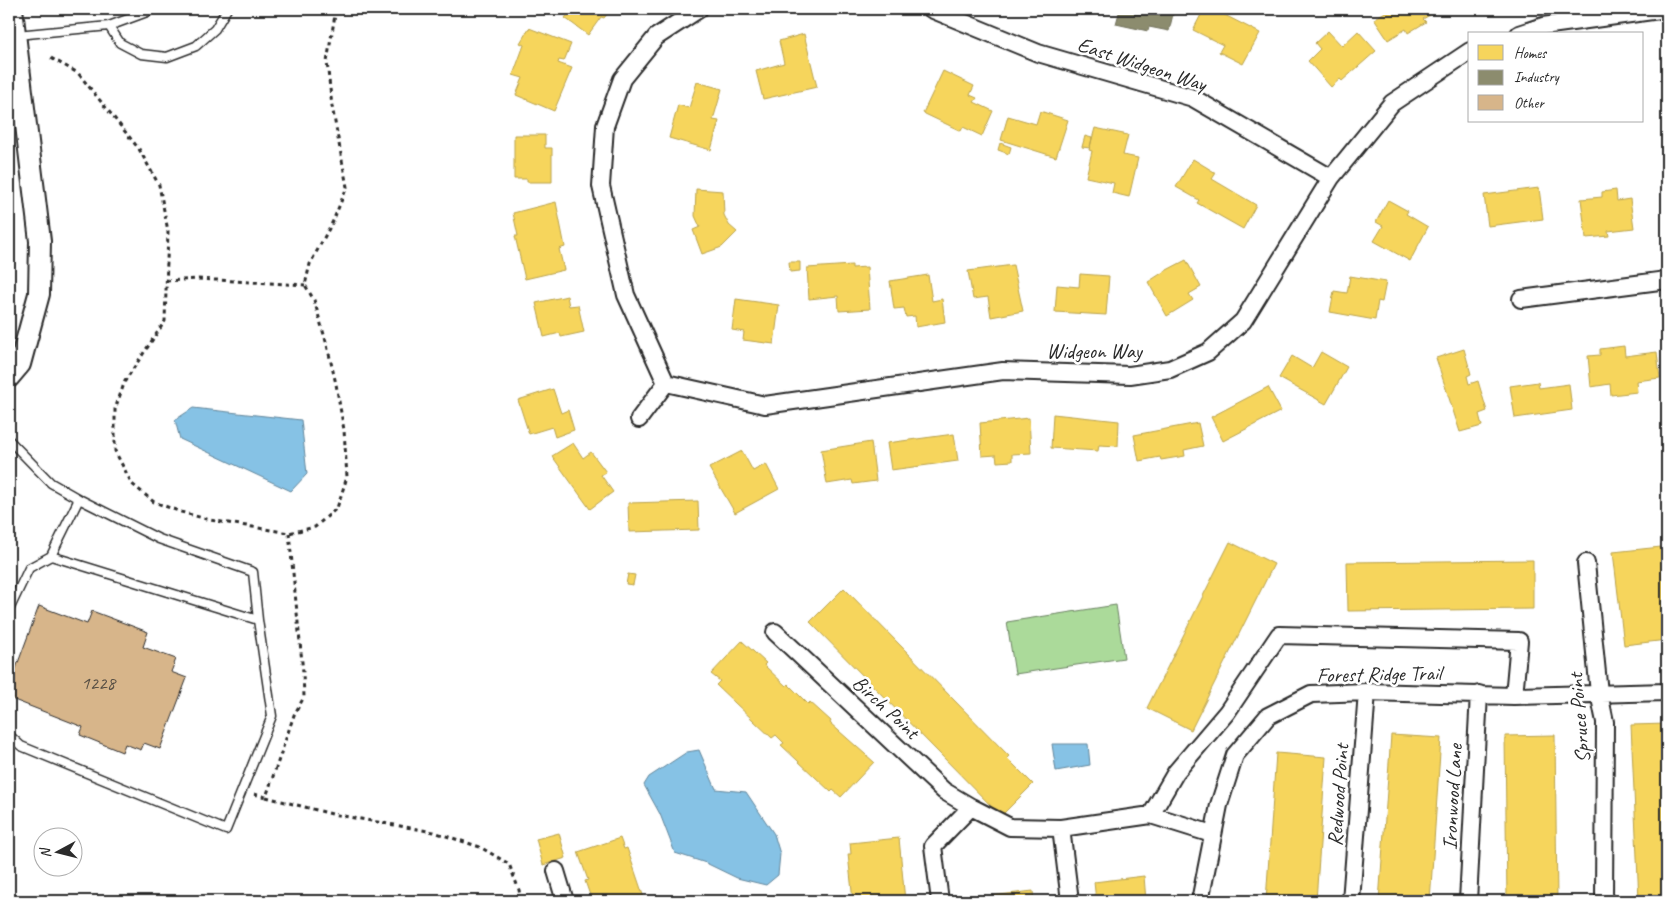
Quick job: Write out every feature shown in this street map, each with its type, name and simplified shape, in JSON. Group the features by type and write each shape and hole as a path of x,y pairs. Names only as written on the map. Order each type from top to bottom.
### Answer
{"street":[{"path":"638,419 666,383 626,295 601,186 605,126 622,79 633,65 656,37 699,9"},
{"name":"East Widgeon Way","path":"931,9 1038,54 1193,98 1331,178"},
{"path":"1525,32 1543,26 1667,9"},
{"path":"9,377 20,364 39,294 40,241 12,22"},
{"name":"Widgeon Way","path":"666,383 765,405 1003,371 1130,375 1170,369 1208,352 1243,321 1331,178 1392,103 1468,52"},
{"path":"1521,298 1667,280"},
{"name":"Spruce Point","path":"1586,563 1599,693 1605,722 1604,901"},
{"name":"Birch Point","path":"775,632 944,791 1010,827 1061,828 1150,815 1212,834"},
{"path":"1150,815 1176,772 1226,712 1279,635 1519,641 1514,696"},
{"name":"Forest Ridge Trail","path":"1200,901 1212,834 1234,755 1268,716 1311,694 1367,692 1514,696 1667,692"},
{"name":"Redwood Point","path":"1351,901 1367,692"},
{"name":"Ironwood Lane","path":"1468,901 1479,694"},
{"path":"940,901 933,846 971,807"},
{"path":"1061,828 1070,901"},
{"path":"556,871 565,901"}],"lane":[{"path":"12,22 109,26 151,9"},
{"path":"109,26 120,43 141,54 168,57 196,46 214,29 227,9"},
{"path":"9,440 51,483 80,500 160,539 254,572 258,620 272,716 226,830 21,746 9,735"},
{"path":"9,610 29,568 51,556 80,500"},
{"path":"51,556 258,620"}],"path":[{"path":"51,58 78,73 139,149 159,185 168,231 164,321 124,381 115,408 115,451 132,484 154,502 210,520 289,533 315,526 337,508 347,477 344,430 336,384 314,300 305,285 310,264 333,221 347,187 332,106 327,62 336,9"},
{"path":"166,281 198,279 305,285"},
{"path":"289,533 304,697 292,723 266,798 332,814 434,832 480,847 509,864 519,890 520,901"}],"green space":[{"path":"1116,605 1124,658 1015,674 1007,622"}],"water":[{"path":"193,408 301,420 307,474 291,491 180,439 175,420"},
{"path":"1052,744 1088,744 1090,765 1056,771"},
{"path":"699,750 716,789 746,792 774,834 780,854 778,875 766,885 737,878 706,863 675,853 660,814 644,785 649,777 687,752"}],"building: Homes":[{"path":"572,9 611,9 604,18 601,17 588,35 565,18"},
{"path":"1204,9 1213,9 1260,33 1243,64 1219,52 1223,45 1193,30"},
{"path":"1390,9 1440,9 1423,19 1426,22 1408,33 1406,29 1388,40 1374,19"},
{"path":"529,28 571,44 564,61 559,60 558,63 572,68 554,111 516,95 523,78 513,75 524,45 520,43"},
{"path":"1328,31 1342,46 1358,31 1376,51 1342,81 1340,79 1331,87 1308,61 1320,49 1315,43"},
{"path":"804,34 817,87 763,99 756,71 784,63 779,41"},
{"path":"943,71 974,86 970,95 977,98 974,102 993,111 982,136 963,127 961,131 923,113"},
{"path":"697,82 722,89 713,120 719,121 711,150 669,138 678,105 689,108"},
{"path":"1040,111 1068,120 1056,157 1001,140 1008,116 1036,124"},
{"path":"1095,128 1128,135 1123,155 1138,158 1129,197 1112,193 1114,183 1086,177 1092,151 1089,150"},
{"path":"514,135 545,135 545,148 552,148 552,182 527,182 527,179 514,179"},
{"path":"1085,136 1092,138 1090,148 1082,147"},
{"path":"1000,143 1011,147 1009,154 998,150"},
{"path":"1193,159 1216,173 1212,179 1256,205 1243,229 1197,203 1199,200 1176,187"},
{"path":"1539,188 1543,219 1488,226 1484,195"},
{"path":"696,189 723,191 724,215 729,225 737,232 722,247 702,254 693,230 700,227 695,216"},
{"path":"1616,190 1617,201 1630,199 1634,228 1608,231 1609,236 1586,238 1581,199 1602,197 1602,192"},
{"path":"1388,200 1408,211 1406,214 1428,227 1410,261 1374,241 1383,226 1376,222"},
{"path":"556,202 565,247 559,249 564,270 525,279 515,236 518,236 513,213"},
{"path":"1186,260 1201,287 1189,294 1193,300 1167,316 1148,282"},
{"path":"789,262 800,262 800,271 790,272"},
{"path":"852,265 852,268 867,267 870,309 839,311 838,296 809,299 807,268"},
{"path":"1013,265 1023,311 991,317 988,297 973,299 968,271"},
{"path":"1080,274 1109,276 1106,315 1055,312 1057,285 1079,287"},
{"path":"928,275 932,301 942,299 945,322 916,327 915,316 906,317 904,308 894,309 890,281"},
{"path":"1350,276 1386,282 1382,302 1378,301 1375,320 1330,312 1334,291 1347,293"},
{"path":"567,296 569,306 578,305 584,332 561,337 560,333 544,337 536,303"},
{"path":"736,299 779,305 774,344 743,340 744,332 732,330"},
{"path":"1624,346 1625,356 1657,352 1660,378 1636,381 1637,392 1611,395 1610,384 1591,387 1588,356 1600,355 1600,349"},
{"path":"1464,349 1471,374 1467,376 1469,384 1478,381 1487,411 1479,414 1482,426 1460,432 1436,358"},
{"path":"1321,352 1347,367 1326,404 1279,378 1292,356 1312,368"},
{"path":"1538,382 1539,388 1569,384 1572,410 1515,418 1510,386"},
{"path":"1268,387 1281,411 1223,441 1211,417"},
{"path":"553,389 561,413 568,410 574,430 555,437 552,427 529,434 518,400"},
{"path":"1053,414 1119,421 1118,446 1099,445 1098,451 1051,448"},
{"path":"1029,418 1031,453 1012,454 1012,461 997,462 996,455 982,456 980,423"},
{"path":"1198,423 1203,446 1184,450 1185,456 1161,460 1160,457 1139,461 1134,435"},
{"path":"954,434 958,461 891,470 887,443"},
{"path":"871,442 876,481 853,484 852,480 827,484 821,450"},
{"path":"573,443 583,458 591,452 606,472 601,475 613,492 590,509 552,456"},
{"path":"742,451 753,471 766,464 779,489 735,513 709,468"},
{"path":"698,501 699,530 629,532 628,503"},
{"path":"1230,542 1274,564 1191,730 1147,708"},
{"path":"1661,547 1667,600 1667,640 1624,645 1613,552"},
{"path":"1533,560 1533,609 1348,611 1347,562"},
{"path":"628,574 635,575 633,585 626,584"},
{"path":"844,588 1009,756 1007,758 1033,784 1001,816 810,622"},
{"path":"742,641 766,663 764,665 786,686 788,684 808,704 810,702 831,721 830,723 874,762 841,797 833,790 831,792 781,745 784,743 776,735 772,738 716,685 720,681 711,674"},
{"path":"1667,724 1667,901 1639,901 1631,725"},
{"path":"1391,735 1441,738 1430,901 1379,901"},
{"path":"1555,735 1557,901 1507,901 1505,736"},
{"path":"1276,753 1326,757 1316,901 1266,901"},
{"path":"559,833 566,858 543,865 536,839"},
{"path":"620,838 624,849 627,848 645,901 592,901 585,881 588,880 578,852"},
{"path":"899,838 905,901 853,901 848,854 851,854 850,843"},
{"path":"1144,876 1146,901 1096,901 1094,882"},
{"path":"1033,891 1034,901 983,901 983,897"}],"building: Industry":[{"path":"1120,9 1174,10 1169,31 1149,27 1148,31 1116,24"}],"building: Other":[{"path":"39,606 87,624 92,611 148,632 143,647 176,659 171,672 187,678 160,749 144,743 141,750 125,744 122,752 80,735 83,727 9,698 9,687"}]}
